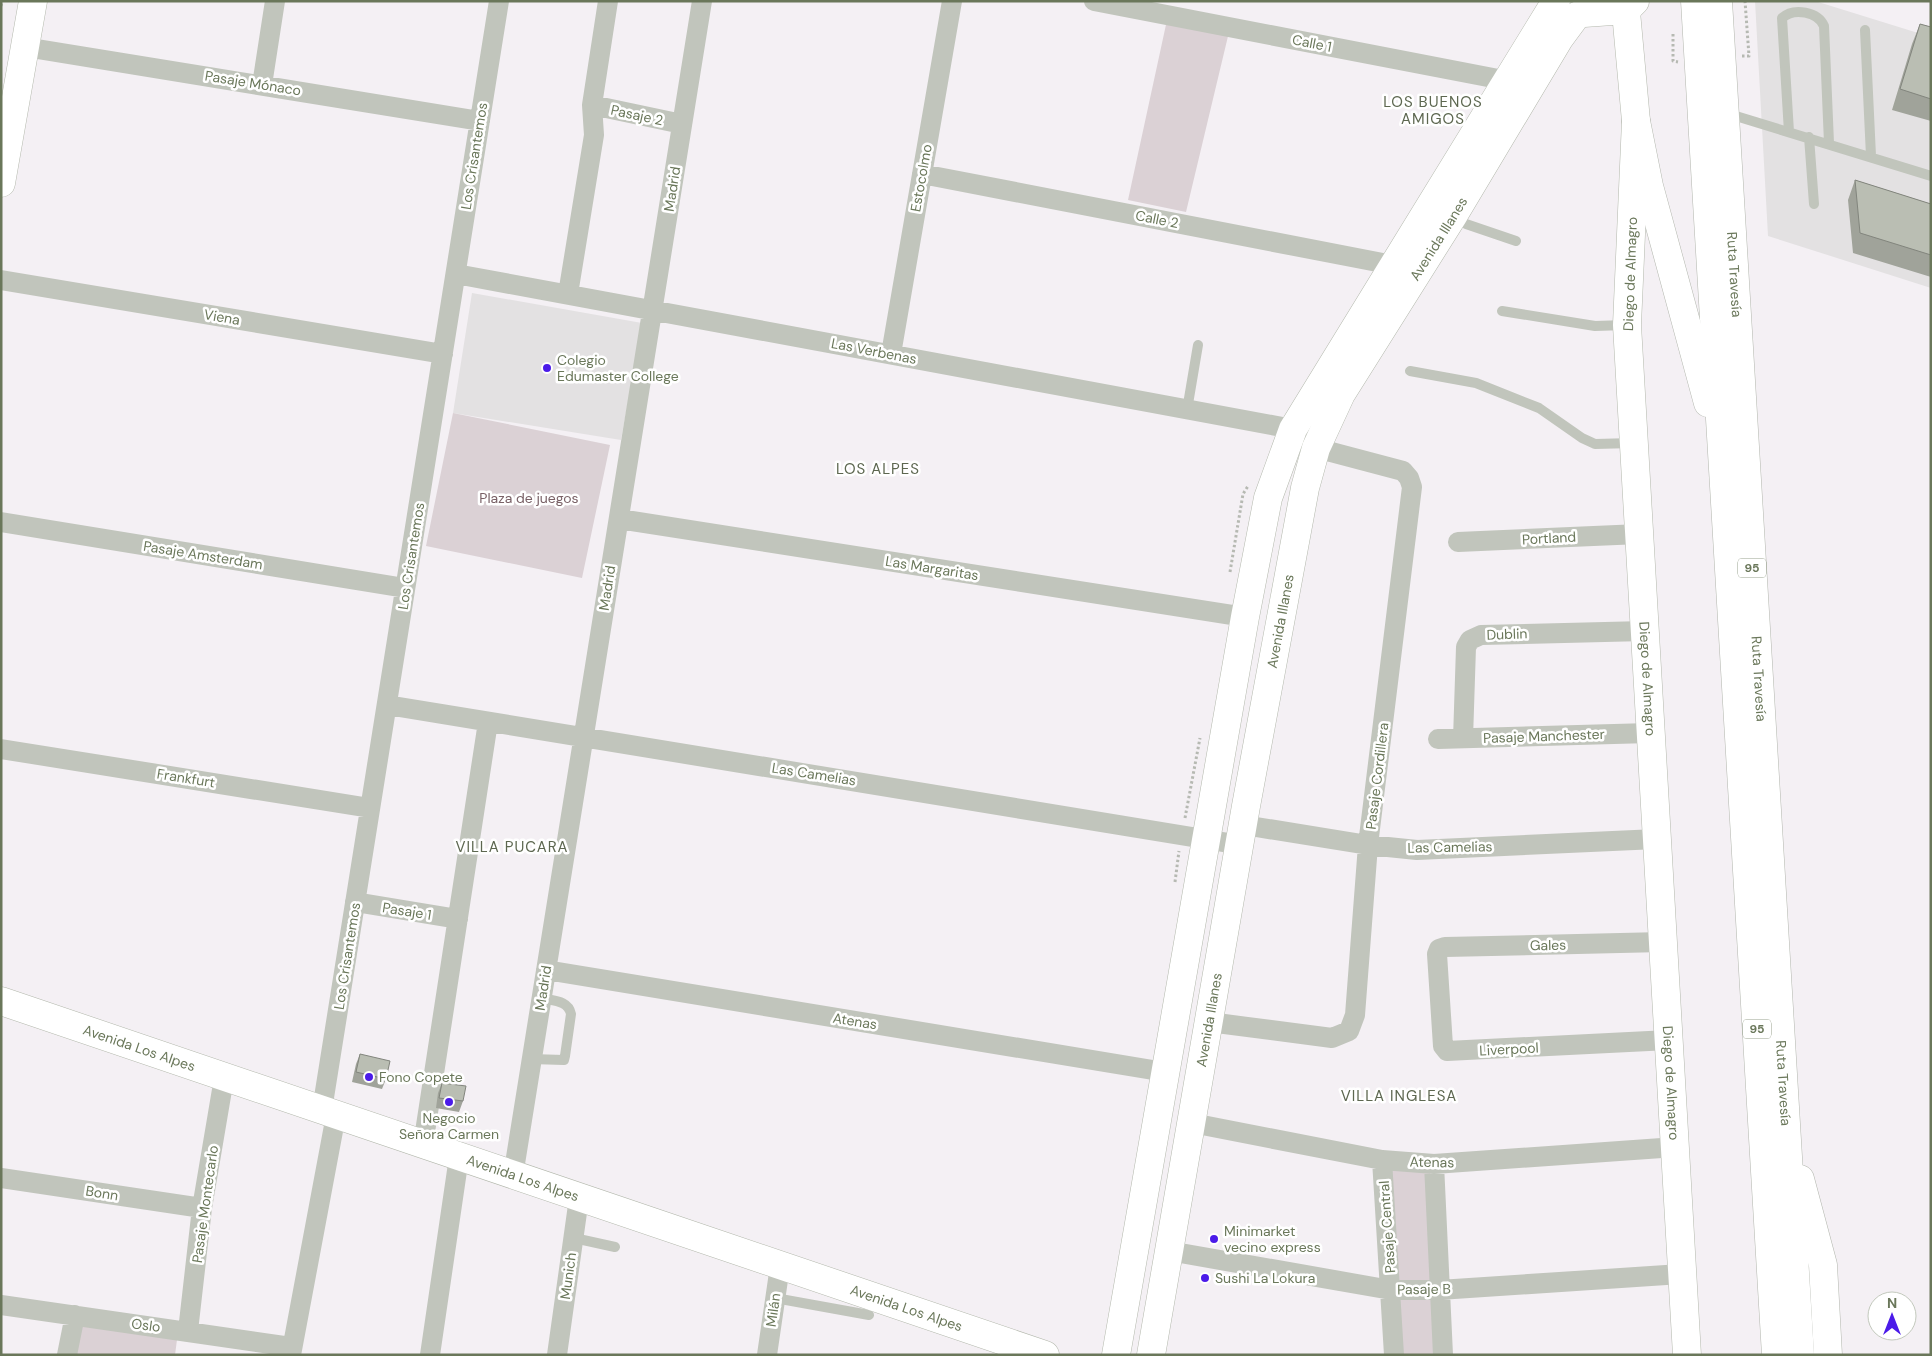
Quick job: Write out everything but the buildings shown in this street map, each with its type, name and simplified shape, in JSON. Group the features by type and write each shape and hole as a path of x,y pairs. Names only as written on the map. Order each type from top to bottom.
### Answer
{"main road":[{"path":"1,183 33,1"},
{"name":"Avenida Illanes","path":"1151,1355 1305,488 1316,448 1341,394 1453,216 1519,83 1556,1"},
{"name":"Ruta Travesía","path":"1695,1 1776,1355"},
{"name":"Ruta Travesía","path":"1718,1 1800,1355"},
{"name":"Avenida Illanes","path":"1116,1355 1245,617 1268,498 1293,429 1393,265 1519,83 1559,39 1576,16 1628,4"},
{"name":"Diego de Almagro","path":"1628,4 1636,122 1627,325 1687,1355"},
{"path":"1636,122 1649,186 1709,410 1724,475"},
{"name":"Avenida Los Alpes","path":"1,1001 1045,1355"},
{"path":"1786,1134 1820,1246 1823,1265 1828,1355"}],"street":[{"path":"262,85 275,1"},
{"name":"Los Crisantemos","path":"291,1351 329,1113 355,902 499,1"},
{"path":"568,294 594,135 592,105 608,1"},
{"name":"Madrid","path":"513,1176 702,1"},
{"name":"Estocolmo","path":"891,354 952,1"},
{"name":"Calle 1","path":"1094,1 1519,83"},
{"name":"Pasaje Mónaco","path":"25,46 480,121"},
{"name":"Pasaje 2","path":"592,105 682,124"},
{"name":"Calle 2","path":"922,174 1393,265"},
{"name":"Las Verbenas","path":"456,274 1293,429"},
{"name":"Viena","path":"1,280 443,354"},
{"name":"Pasaje Cordillera","path":"1209,1022 1332,1038 1349,1031 1354,1015 1368,845 1412,487 1409,478 1402,471 1316,448"},
{"name":"Las Margaritas","path":"619,519 1245,617"},
{"name":"Pasaje Amsterdam","path":"1,522 406,588"},
{"name":"Portland","path":"1458,542 1640,534"},
{"name":"Dublin","path":"1464,739 1466,647 1470,640 1481,635 1645,630"},
{"name":"Las Camelias","path":"387,706 1205,838 1243,835 1417,850 1657,839"},
{"path":"423,1145 488,722"},
{"name":"Pasaje Manchester","path":"1438,739 1650,733"},
{"name":"Frankfurt","path":"1,749 370,808"},
{"name":"Pasaje 1","path":"355,902 458,919"},
{"name":"Gales","path":"1437,954 1439,949 1445,947 1663,942"},
{"name":"Liverpool","path":"1437,954 1443,1046 1447,1051 1669,1040"},
{"name":"Atenas","path":"546,970 1165,1072"},
{"name":"Pasaje Montecarlo","path":"188,1331 202,1208 224,1078"},
{"name":"Atenas","path":"1192,1123 1382,1160 1434,1164 1676,1147"},
{"path":"430,1355 459,1157"},
{"name":"Pasaje Central","path":"1382,1160 1394,1355"},
{"path":"1434,1164 1443,1355"},
{"name":"Bonn","path":"1,1178 202,1208"},
{"name":"Munich","path":"557,1355 579,1198"},
{"name":"Pasaje B","path":"1169,1251 1391,1290 1439,1290 1681,1274"},
{"name":"Milán","path":"767,1355 780,1266"},
{"name":"Oslo","path":"1,1304 188,1331 291,1351"},
{"path":"68,1355 75,1315"}],"lane":[{"path":"1790,132 1782,18 1791,13 1809,13 1816,15 1824,26 1830,143"},
{"path":"1865,30 1871,156"},
{"path":"1725,112 1830,143 1931,176"},
{"path":"1809,137 1814,204"},
{"path":"1453,216 1466,224 1516,241"},
{"path":"1502,311 1595,326 1627,325"},
{"path":"1187,410 1198,345"},
{"path":"1410,371 1476,383 1539,408 1582,438 1595,444 1634,443"},
{"path":"531,1060 558,1062 564,1060 566,1056 570,1008 564,1003 541,998"},
{"path":"574,1238 615,1248"},
{"path":"775,1298 869,1315"}],"path":[{"path":"1,6 2,1"},
{"path":"1742,47 1742,56 1749,56 1745,1"}],"shaded area":[{"path":"1755,1 1815,1 1931,37 1931,288 1768,236"},
{"name":"Colegio Edumaster College","path":"472,293 642,323 621,440 453,413"}],"green space":[{"path":"1167,20 1229,32 1186,212 1128,200"},
{"name":"Plaza de juegos","path":"453,413 610,445 582,578 426,546"},
{"path":"1386,1164 1430,1168 1439,1355 1398,1355"},
{"path":"81,1319 178,1332 175,1355 76,1355"}],"place":[{"name":"Colegio Edumaster College","path":"547,368"},
{"name":"Fono Copete","path":"369,1077"},
{"name":"Negocio Señora Carmen","path":"449,1102"},
{"name":"Minimarket vecino express","path":"1214,1239"},
{"name":"Sushi La Lokura","path":"1205,1278"}],"district":[{"name":"LOS BUENOS AMIGOS","path":"1433,110"},
{"name":"LOS ALPES","path":"878,469"},
{"name":"VILLA PUCARA","path":"512,847"},
{"name":"VILLA INGLESA","path":"1399,1096"}]}
